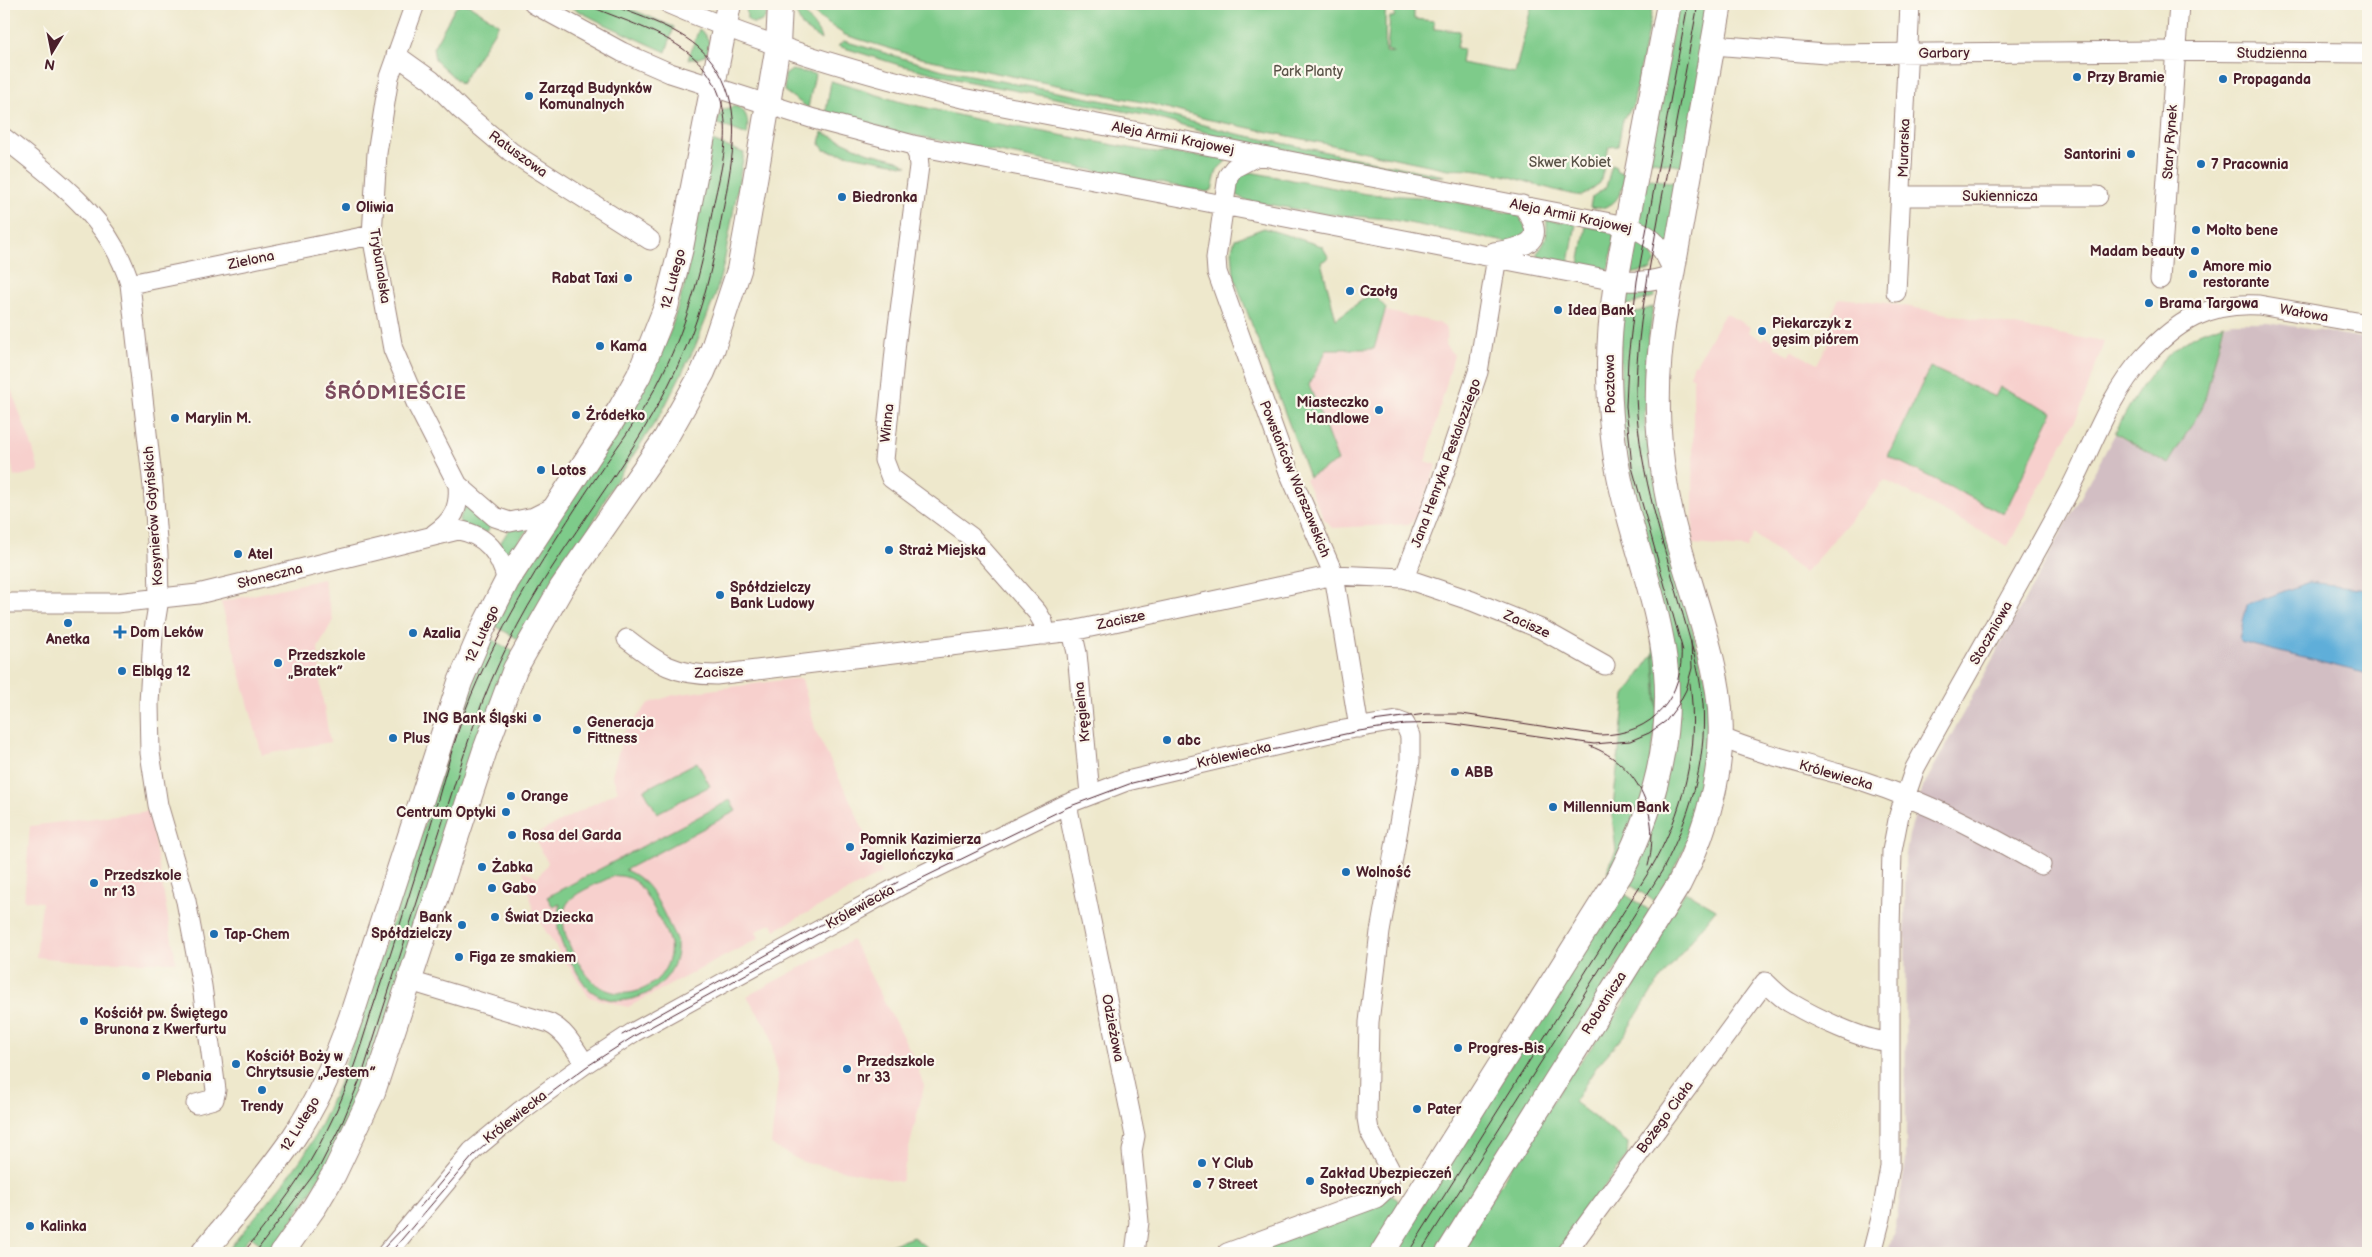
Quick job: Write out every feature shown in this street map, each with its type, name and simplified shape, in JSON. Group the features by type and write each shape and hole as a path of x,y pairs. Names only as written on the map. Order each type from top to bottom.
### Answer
{"main road":[{"name":"12 Lutego","path":"203,1253 293,1139 322,1089 335,1062 460,682 483,628 507,581 620,409 639,375 664,315 681,248 729,4"},
{"path":"282,1253 315,1206 356,1131 372,1092 485,750 515,669 562,587 664,438 703,372 713,348 738,270 769,104 778,45 780,4"},
{"name":"Pocztowa","path":"1382,1253 1621,873 1646,821 1662,762 1667,693 1664,662 1652,599 1621,484 1612,434 1609,366 1612,308 1616,281 1669,4"},
{"path":"1720,4 1658,356 1658,427 1661,461 1673,521 1714,674 1718,693 1720,737"},
{"name":"Robotnicza","path":"1448,1253 1689,866 1703,830 1714,793 1720,737"}],"street":[{"path":"534,4 622,52 670,73 814,119 913,145 1616,281 1647,281 1673,274"},
{"name":"Aleja Armii Krajowej","path":"669,4 725,27 778,45 901,83 962,98 1626,226 1646,234 1654,241 1670,261 1673,274"},
{"name":"Murarska","path":"1896,292 1902,196 1906,53 1910,4"},
{"name":"Stary Rynek","path":"2160,279 2180,4"},
{"name":"Trybunalska","path":"414,5 389,77 377,153 372,235 393,349 417,405 458,485"},
{"name":"Garbary","path":"1713,45 1826,54 2176,52"},
{"name":"Studzienna","path":"2176,52 2368,53"},
{"name":"Ratuszowa","path":"396,55 431,80 461,110 511,152 650,240"},
{"name":"Kosynierów Gdyńskich","path":"4,138 57,181 90,213 111,239 119,253 130,284 154,493 159,599 150,694 150,753 158,805 186,901 202,986 216,1090 214,1099 196,1104"},
{"name":"Winna","path":"913,145 919,159 918,174 896,341 884,460 891,478 895,482 971,537 987,552 1037,612 1043,622 1045,635"},
{"name":"Powstańców Warszawskich","path":"1259,154 1230,172 1226,181 1216,258 1218,276 1289,472 1334,575 1359,728"},
{"name":"Sukiennicza","path":"1902,196 2098,196"},
{"path":"1488,256 1522,248 1531,241 1534,234 1534,224 1522,206"},
{"name":"Zielona","path":"130,284 372,235"},
{"name":"Jana Henryka Pestalozziego","path":"1404,578 1438,491 1478,372 1488,256"},
{"name":"Wałowa","path":"2159,342 2179,325 2198,314 2242,304 2277,308 2368,324"},
{"name":"Stoczniowa","path":"1872,1253 1881,1218 1890,1167 1888,1041 1892,851 1905,797 1916,768 1940,722 2080,471 2106,412 2142,359 2159,342"},
{"path":"458,485 495,517 510,522 534,517 554,507"},
{"path":"432,535 453,518 458,503 458,485"},
{"name":"Słoneczna","path":"4,603 116,603 198,594 458,530 481,538 493,548 499,558 507,581"},
{"name":"Zacisze","path":"627,639 668,668 703,675 1072,631 1334,575 1404,578 1472,600 1541,629 1605,665"},
{"name":"Kręgielna","path":"1072,631 1077,653 1090,794"},
{"name":"Królewiecka","path":"387,1253 472,1151 519,1112 585,1064 634,1032 903,884 1090,794 1183,766 1397,721 1405,724 1410,736 1410,761 1383,913 1369,1022 1367,1118 1369,1130 1390,1170 1389,1186 1385,1192 1366,1202 1227,1253"},
{"name":"Królewiecka","path":"1720,737 1768,754 1867,782 1905,797"},
{"path":"1905,797 1972,827 2041,865"},
{"name":"Odzieżowa","path":"1067,804 1135,1136 1132,1151 1139,1222 1135,1253"},
{"path":"410,981 549,1023 557,1027 571,1042 585,1064"},
{"name":"Bożego Ciała","path":"1566,1253 1765,982 1780,996 1798,1006 1869,1039 1888,1041"}],"shaded area":[{"path":"1839,298 1888,303 2104,342 2079,413 2008,546 1885,480 1805,573 1754,534 1747,548 1693,544 1693,377 1690,376 1694,363 1696,364 1725,313 1750,327 1748,332 1763,340 1765,337 1776,342 1774,346 1789,355 1791,350 1817,364 1829,342 1821,337"},
{"name":"Miasteczko Handlowe","path":"1386,311 1439,323 1446,328 1445,345 1454,355 1426,461 1437,465 1416,517 1410,524 1332,528 1324,519 1305,479 1338,461 1309,385 1327,349 1368,350"},
{"path":"2233,322 2268,322 2368,339 2368,589 2309,582 2240,642 2368,674 2368,1253 1887,1253 1895,1228 1906,1160 1905,860 1909,835 1923,787 2115,434 2168,464 2203,406 2225,324"},
{"path":"4,370 33,449 39,471 14,477 11,461 4,462"},
{"name":"Przedszkole „Bratek”","path":"323,579 333,620 318,648 321,690 330,742 262,755 221,602"},
{"path":"789,679 802,679 816,732 850,800 882,873 775,930 772,923 756,931 759,938 628,1007 589,997 535,915 523,870 538,877 548,863 533,836 618,791 612,775 624,732 649,703 674,695"},
{"name":"Przedszkole nr 13","path":"149,811 176,962 87,962 36,957 42,902 24,900 30,826"},
{"name":"Przedszkole nr 33","path":"852,940 913,1056 924,1086 901,1182 803,1162 771,1145 778,1082 770,1033 747,996"}],"green space":[{"path":"462,4 469,5 499,24 461,84 435,60 433,48 455,8"},
{"path":"565,4 619,4 674,27 666,52 602,23"},
{"path":"746,4 769,4 765,18 760,22 752,23 747,19"},
{"name":"Park Planty","path":"811,4 1386,4 1385,52 1395,53 1387,50 1390,17 1394,17 1395,10 1404,6 1414,11 1414,19 1434,21 1434,29 1460,31 1457,48 1463,49 1461,63 1515,73 1532,4 1653,4 1633,106 1623,119 1618,146 1609,147 1600,183 1582,196 1499,174 1465,169 1448,169 1206,119 1152,104 921,58 845,35 818,17 811,8"},
{"path":"1678,4 1711,4 1684,167 1648,160"},
{"path":"792,5 799,6 821,40 802,26"},
{"path":"699,29 708,39 708,50 702,57 688,59"},
{"path":"844,41 943,70 1141,108 1233,133 1444,176 1428,177 1221,137 1149,116 955,79 896,64 838,46"},
{"path":"792,70 815,74 808,108 784,91 785,75"},
{"path":"831,81 901,102 979,120 1146,151 1227,160 1217,170 1212,190 1207,192 896,132 826,112"},
{"path":"734,106 745,113 748,126 747,135 716,123 723,110"},
{"path":"822,132 866,152 898,160 908,166 824,150 820,144"},
{"path":"712,141 744,153 724,263 715,296 695,347 662,412 610,490 583,541 520,640 495,626 517,583 654,367 670,332 685,283"},
{"path":"1612,165 1615,166 1617,171 1626,174 1619,195 1616,200 1606,207 1590,207 1592,197 1606,187"},
{"path":"1250,172 1366,194 1436,198 1519,215 1528,233 1511,243 1388,219 1317,213 1244,200 1237,195 1234,184 1240,174"},
{"path":"1645,178 1681,184 1670,248 1637,222"},
{"path":"1547,220 1576,224 1569,263 1538,257 1537,253 1546,238"},
{"path":"1586,226 1615,232 1609,269 1579,265"},
{"path":"1264,228 1322,246 1329,258 1321,262 1336,319 1372,293 1386,308 1374,349 1327,349 1309,385 1338,461 1309,477 1234,277 1232,249 1235,239"},
{"path":"1633,238 1642,240 1656,261 1651,270 1629,274"},
{"path":"1624,289 1656,289 1654,297 1621,307"},
{"path":"1653,307 1645,366 1645,426 1665,527 1709,692 1711,738 1696,824 1657,903 1626,882 1663,797 1647,550 1621,430 1620,317"},
{"path":"2224,324 2203,406 2168,464 2115,433 2139,390 2172,352 2202,332"},
{"path":"1930,367 1995,397 2000,387 2053,412 2004,514 1888,456"},
{"path":"466,504 492,523 487,533 462,525 459,520"},
{"path":"510,528 527,528 527,530 507,557 499,545"},
{"path":"489,638 514,652 373,1065 334,1155 272,1253 250,1236 237,1253 226,1253 302,1158 329,1107 342,1075 467,694"},
{"path":"1654,653 1658,711 1646,793 1610,873 1607,871 1616,851 1612,816 1625,695"},
{"path":"697,762 710,786 657,813 644,790"},
{"path":"730,800 736,811 625,870 640,879 651,890 677,944 676,958 670,972 662,983 650,992 637,998 609,999 596,994 588,988 571,962 561,941 558,927 560,904 553,907 547,897","holes":["613,876 630,879 642,888 661,922 670,946 669,959 663,972 645,988 633,992 609,991 598,985 588,976 571,949 564,928 565,908 570,900 584,890"]},
{"path":"1620,891 1652,912 1436,1253 1392,1253"},
{"path":"1685,891 1716,909 1654,988 1624,1035 1597,1066 1574,1102 1628,1143 1627,1156 1557,1253 1457,1253 1568,1077 1611,1022 1635,986 1645,957"},
{"path":"1385,1192 1397,1199 1401,1207 1371,1253 1227,1253"},
{"path":"913,1237 934,1253 885,1253 883,1248"}],"water":[{"path":"2309,582 2368,589 2368,674 2240,642 2239,639 2247,605"}],"tram line":[{"path":"243,1253 278,1208 310,1161 335,1114 347,1086 400,924 459,730 471,696 497,640 543,560 656,388 680,333 694,292 705,250 724,149 724,114 717,90 706,70 690,54 671,41 585,4"},
{"path":"255,1253 320,1166 343,1121 363,1072 468,742 482,702 499,663 539,588 616,474 652,415 683,354 704,295 718,235 731,160 734,127 729,95 723,79 714,64 692,42 666,27 609,4"},
{"path":"1683,651 1632,467 1626,406 1628,359 1637,281 1688,4"},
{"path":"1420,1253 1662,871 1688,811 1699,769 1703,726 1702,691 1694,654 1650,497 1640,442 1636,387 1641,322 1648,278 1698,4"},
{"path":"390,1253 473,1156 506,1126 586,1067 636,1035 900,889 1068,807 1132,783 1359,731 1405,724 1447,723 1594,744 1630,741 1649,733 1666,721 1678,705 1686,690 1692,668 1691,641"},
{"path":"1373,721 1426,714 1462,714 1600,735 1619,733 1636,728 1662,710 1671,696 1677,681 1681,664 1681,645"},
{"path":"1408,1253 1650,870 1662,848 1672,826 1686,780 1692,732 1690,683"},
{"path":"1590,746 1608,755 1622,766 1634,779 1643,795 1652,829 1648,866"},
{"path":"622,1035 898,882"},
{"path":"420,1207 452,1169"},
{"path":"379,1253 406,1225"}],"place":[{"name":"Przy Bramie","path":"2077,77"},
{"name":"Propaganda","path":"2223,79"},
{"name":"Zarząd Budynków Komunalnych","path":"529,96"},
{"name":"Santorini","path":"2131,154"},
{"name":"7 Pracownia","path":"2201,164"},
{"name":"Biedronka","path":"842,197"},
{"name":"Oliwia","path":"346,207"},
{"name":"Molto bene","path":"2196,230"},
{"name":"Madam beauty","path":"2195,251"},
{"name":"Amore mio restorante","path":"2193,274"},
{"name":"Rabat Taxi","path":"628,278"},
{"name":"Czołg","path":"1350,291"},
{"name":"Brama Targowa","path":"2149,303"},
{"name":"Idea Bank","path":"1558,310"},
{"name":"Piekarczyk z gęsim piórem","path":"1762,331"},
{"name":"Kama","path":"600,346"},
{"name":"Miasteczko Handlowe","path":"1379,410"},
{"name":"Źródełko","path":"576,415"},
{"name":"Marylin M.","path":"175,418"},
{"name":"Lotos","path":"541,470"},
{"name":"Straż Miejska","path":"889,550"},
{"name":"Atel","path":"238,554"},
{"name":"Spółdzielczy Bank Ludowy","path":"720,595"},
{"name":"Anetka","path":"68,623"},
{"name":"Dom Leków","path":"120,632"},
{"name":"Azalia","path":"413,633"},
{"name":"Przedszkole „Bratek”","path":"278,663"},
{"name":"Elbląg 12","path":"122,671"},
{"name":"ING Bank Śląski","path":"537,718"},
{"name":"Generacja Fittness","path":"577,730"},
{"name":"Plus","path":"393,738"},
{"name":"abc","path":"1167,740"},
{"name":"ABB","path":"1455,772"},
{"name":"Orange","path":"511,796"},
{"name":"Millennium Bank","path":"1553,807"},
{"name":"Centrum Optyki","path":"506,812"},
{"name":"Rosa del Garda","path":"512,835"},
{"name":"Pomnik Kazimierza Jagiellończyka","path":"850,847"},
{"name":"Żabka","path":"482,867"},
{"name":"Wolność","path":"1346,872"},
{"name":"Przedszkole nr 13","path":"94,883"},
{"name":"Gabo","path":"492,888"},
{"name":"Świat Dziecka","path":"495,917"},
{"name":"Bank Spółdzielczy","path":"462,925"},
{"name":"Tap-Chem","path":"214,934"},
{"name":"Figa ze smakiem","path":"459,957"},
{"name":"Kościół pw. Świętego Brunona z Kwerfurtu","path":"84,1021"},
{"name":"Progres-Bis","path":"1458,1048"},
{"name":"Kościół Boży w Chrytsusie „Jestem”","path":"236,1064"},
{"name":"Przedszkole nr 33","path":"847,1069"},
{"name":"Plebania","path":"146,1076"},
{"name":"Trendy","path":"262,1090"},
{"name":"Pater","path":"1417,1109"},
{"name":"Y Club","path":"1202,1163"},
{"name":"Zakład Ubezpieczeń Społecznych","path":"1310,1181"},
{"name":"7 Street","path":"1197,1184"},
{"name":"Kalinka","path":"30,1226"}],"district":[{"name":"ŚRÓDMIEŚCIE","path":"396,393"}],"park label":[{"name":"Skwer Kobiet","path":"1570,162"}]}
